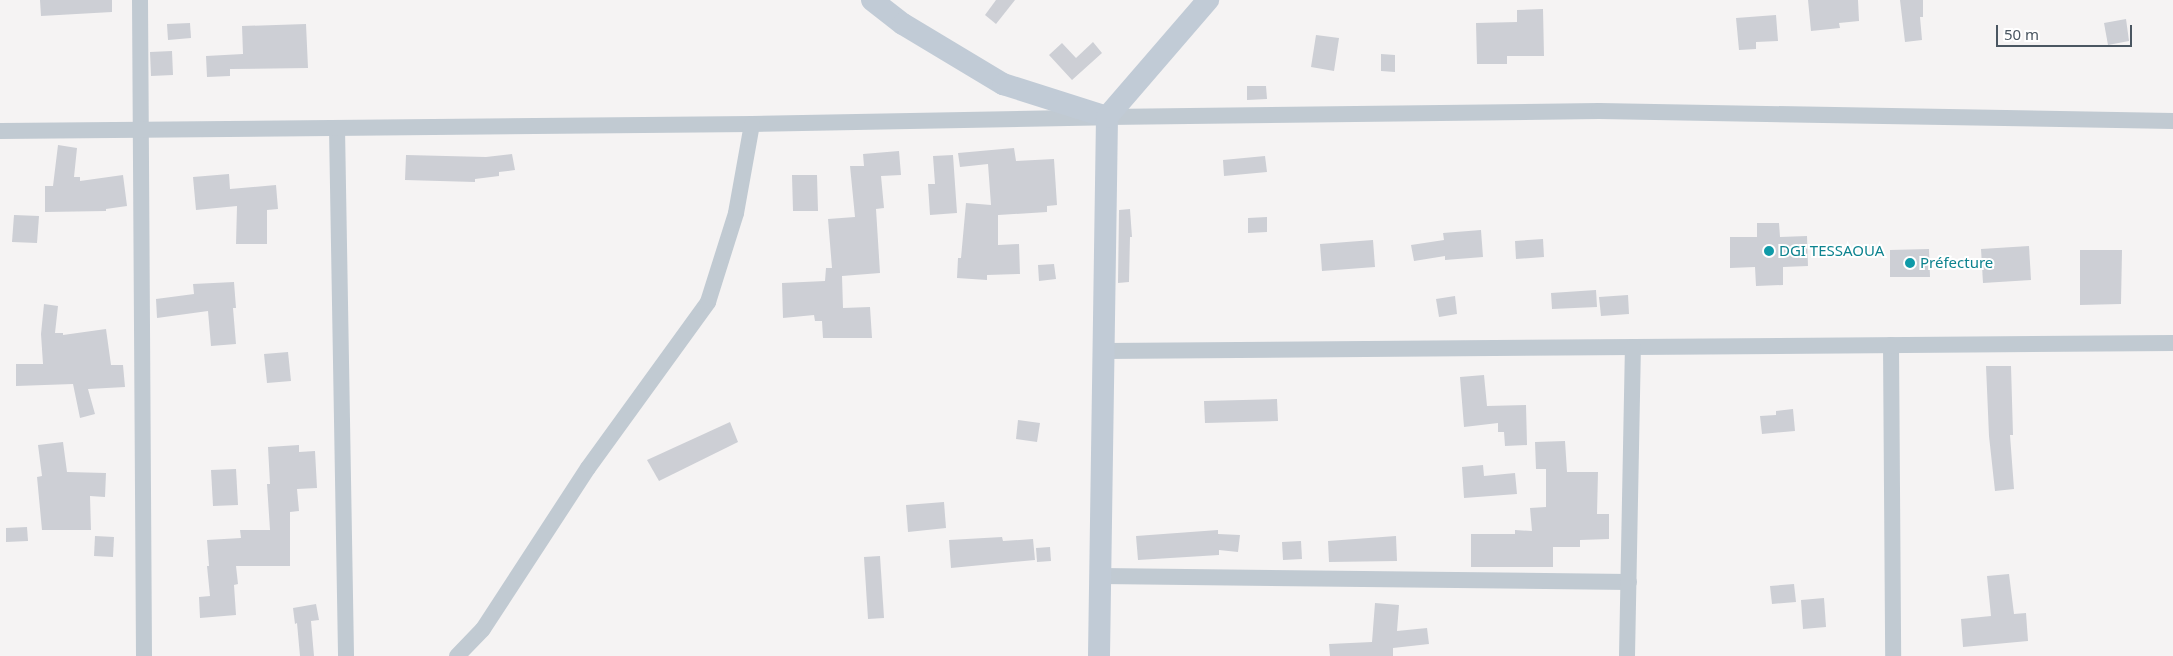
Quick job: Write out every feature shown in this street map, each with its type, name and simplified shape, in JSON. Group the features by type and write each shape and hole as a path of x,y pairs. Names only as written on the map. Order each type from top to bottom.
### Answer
{"street":[{"path":"140,0 144,656"},
{"path":"872,0 903,24 1003,84 1107,116"},
{"path":"1099,656 1107,116 1208,0"},
{"path":"0,131 752,124 1107,116 1599,111 2173,121"},
{"path":"456,656 483,629 588,468 708,302 736,213 752,124"},
{"path":"337,128 346,656"},
{"path":"1104,351 2173,343"},
{"path":"1891,345 1893,656"},
{"path":"1627,656 1633,347"},
{"path":"1101,576 1629,582"}],"building":[{"path":"40,0 112,0 112,12 41,16"},
{"path":"996,0 1015,0 996,24 985,15"},
{"path":"1808,0 1858,0 1859,21 1839,23 1840,28 1811,31"},
{"path":"1900,0 1923,0 1923,17 1920,17 1922,40 1905,42"},
{"path":"1543,9 1544,56 1507,56 1507,64 1477,64 1476,23 1517,22 1517,10"},
{"path":"1776,15 1778,41 1756,42 1756,49 1739,50 1736,18"},
{"path":"2126,19 2129,41 2108,45 2104,23"},
{"path":"190,23 191,38 168,40 167,24"},
{"path":"306,24 308,68 230,69 230,76 207,77 206,56 243,54 242,26"},
{"path":"1316,35 1339,38 1334,71 1311,67"},
{"path":"1093,42 1102,53 1072,80 1049,55 1062,43 1076,58"},
{"path":"172,51 173,75 151,76 150,52"},
{"path":"1381,54 1395,55 1395,72 1381,71"},
{"path":"1247,86 1266,86 1267,99 1247,100"},
{"path":"58,145 77,148 74,177 80,177 80,181 123,175 127,206 106,209 106,211 45,212 45,186 53,186"},
{"path":"1014,148 1016,161 1054,159 1057,205 1047,206 1047,212 998,215 998,245 1019,244 1020,274 987,275 987,280 957,278 958,258 961,258 966,203 991,205 988,164 960,167 958,153"},
{"path":"899,151 901,175 881,176 884,208 876,209 880,273 842,276 843,308 870,307 872,338 823,338 822,321 815,321 814,315 783,318 782,283 825,281 826,268 832,268 828,219 855,217 850,166 864,166 863,154"},
{"path":"512,154 515,170 499,172 499,176 475,179 475,182 405,180 406,155 486,157"},
{"path":"953,155 957,213 930,215 928,184 935,184 933,156"},
{"path":"1265,156 1267,172 1224,176 1223,160"},
{"path":"229,174 230,189 276,185 278,209 267,210 267,244 236,244 237,206 196,210 193,177"},
{"path":"792,175 817,175 818,211 793,211"},
{"path":"1130,209 1132,237 1130,237 1129,282 1118,283 1119,210"},
{"path":"14,215 39,216 37,243 12,242"},
{"path":"1267,217 1267,232 1248,233 1248,218"},
{"name":"DGI TESSAOUA","path":"1757,223 1779,223 1780,237 1807,236 1808,266 1783,267 1783,285 1756,286 1755,267 1730,268 1730,237 1757,237"},
{"path":"1481,230 1483,257 1445,260 1445,256 1414,261 1411,245 1444,240 1443,233"},
{"path":"1543,239 1544,257 1516,259 1515,241"},
{"path":"1373,240 1375,267 1322,271 1320,244"},
{"path":"2029,246 2031,280 1983,283 1981,249"},
{"name":"Préfecture","path":"1929,249 1930,277 1890,277 1890,250"},
{"path":"2080,250 2122,250 2121,304 2080,305"},
{"path":"1054,264 1056,279 1039,281 1038,265"},
{"path":"234,282 236,308 233,308 236,344 211,346 208,311 157,318 156,299 194,294 193,284"},
{"path":"1596,290 1597,307 1552,309 1551,293"},
{"path":"1628,295 1629,314 1601,316 1599,297"},
{"path":"1455,296 1457,314 1439,317 1436,299"},
{"path":"44,304 58,306 55,333 63,333 63,335 106,329 111,365 123,365 125,387 88,389 95,414 80,418 73,384 16,386 16,364 43,364 41,334"},
{"path":"288,352 291,381 267,383 264,354"},
{"path":"1986,366 2011,366 2013,435 2010,435 2014,489 1995,491 1989,436"},
{"path":"1484,375 1487,406 1526,405 1527,445 1505,446 1504,432 1498,432 1498,423 1464,427 1460,377"},
{"path":"1277,399 1278,421 1205,423 1204,401"},
{"path":"1793,409 1795,431 1762,434 1760,416 1776,415 1776,411"},
{"path":"1018,420 1040,423 1037,442 1016,439"},
{"path":"730,422 738,442 659,481 647,460"},
{"path":"1565,441 1567,472 1598,472 1597,514 1609,514 1609,539 1580,540 1580,547 1553,547 1553,567 1471,567 1471,534 1515,534 1515,530 1532,531 1530,508 1546,507 1546,469 1536,469 1535,442"},
{"path":"63,442 67,472 106,473 105,497 90,496 91,530 42,530 37,477 42,476 38,445"},
{"path":"299,445 299,452 315,451 317,488 297,489 299,511 290,512 290,566 236,566 238,584 234,585 236,615 200,618 199,597 210,596 207,540 241,538 240,530 270,530 267,484 270,484 268,447"},
{"path":"1483,465 1484,476 1515,473 1517,494 1464,498 1462,467"},
{"path":"236,469 238,505 213,506 211,470"},
{"path":"944,502 946,528 908,532 906,505"},
{"path":"27,527 28,541 6,542 6,528"},
{"path":"1218,530 1218,534 1240,535 1238,552 1219,550 1219,555 1138,560 1136,536"},
{"path":"95,536 114,537 113,557 94,556"},
{"path":"1396,536 1397,561 1329,562 1328,541"},
{"path":"1002,537 1003,541 1033,539 1035,560 951,568 949,540"},
{"path":"1301,541 1302,559 1283,560 1282,542"},
{"path":"1050,547 1051,561 1037,562 1036,548"},
{"path":"880,556 884,618 868,619 864,557"},
{"path":"2009,574 2014,614 2026,613 2028,641 1963,647 1961,619 1991,616 1987,576"},
{"path":"1794,584 1796,602 1772,604 1770,586"},
{"path":"1824,598 1826,627 1803,629 1801,600"},
{"path":"1375,603 1399,605 1397,631 1427,628 1429,644 1393,648 1393,656 1330,656 1329,644 1372,642"},
{"path":"316,604 319,620 311,621 314,656 300,656 297,623 295,624 293,608"}],"place":[{"name":"DGI TESSAOUA","path":"1769,251"},
{"name":"Préfecture","path":"1910,263"}]}
